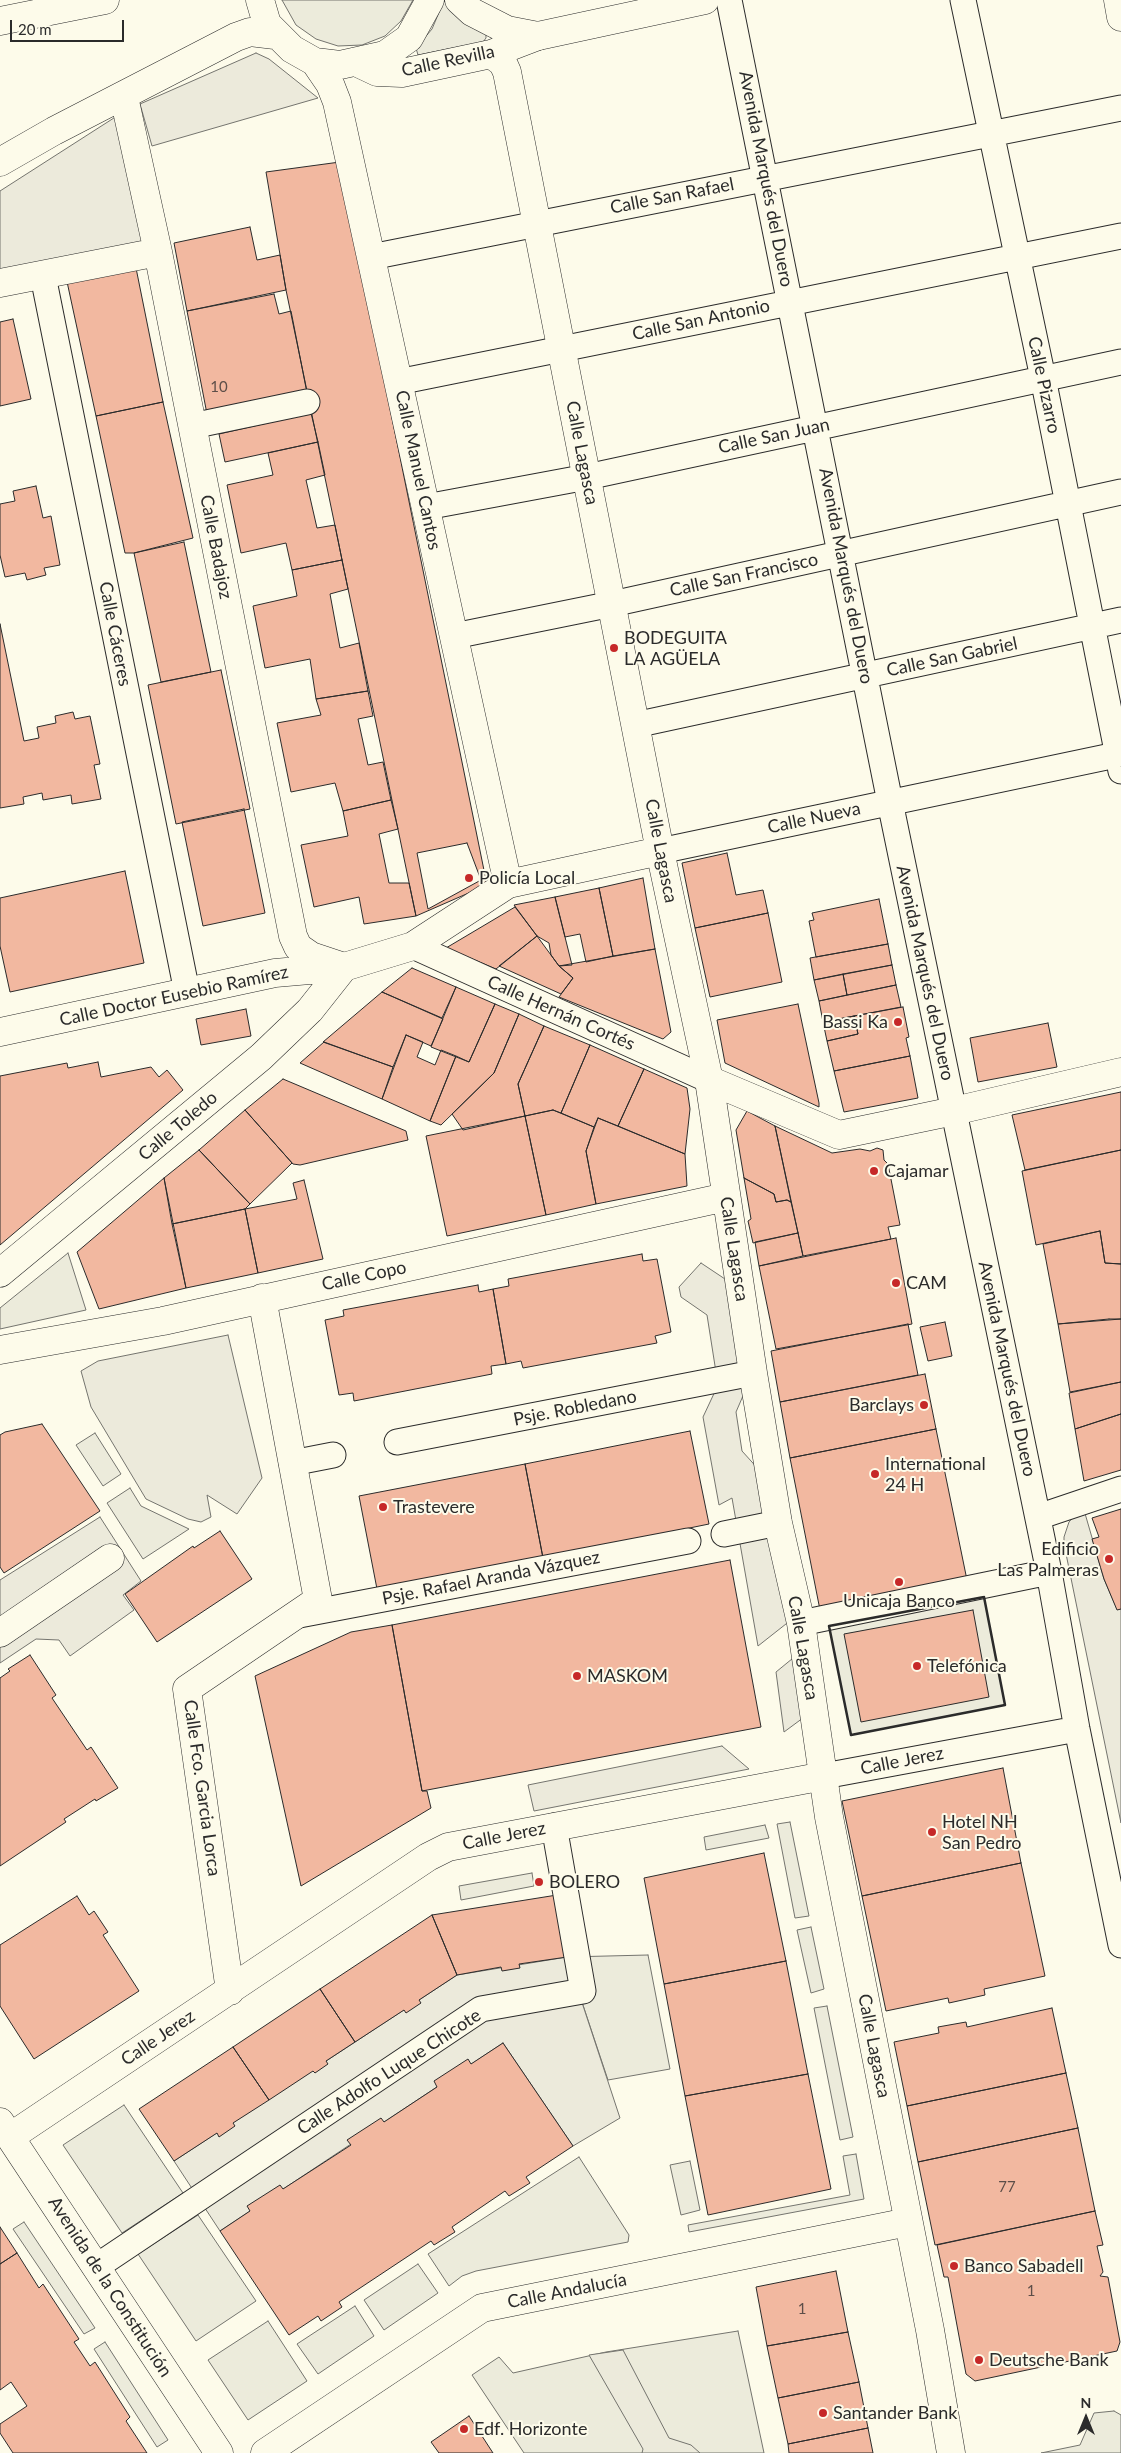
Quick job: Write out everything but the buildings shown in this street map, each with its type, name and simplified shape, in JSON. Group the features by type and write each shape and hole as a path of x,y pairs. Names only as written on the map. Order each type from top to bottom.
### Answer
{"street":[{"path":"0,21 105,0"},
{"path":"260,0 267,24 292,49 315,62 340,66 385,55 409,38 430,0"},
{"name":"Calle Revilla","path":"459,0 472,12 506,30 538,36"},
{"name":"Calle Revilla","path":"358,63 377,72 402,73 491,54 538,36 705,0"},
{"name":"Avenida Marqués del Duero","path":"729,0 842,554 890,802 1038,1517 1077,1728 1121,1945"},
{"name":"Calle Pizarro","path":"963,0 1043,378 1120,760"},
{"path":"1118,0 1121,17"},
{"path":"0,162 236,36 250,32 276,35"},
{"name":"Calle Lagasca","path":"491,54 504,63 506,72 660,851 709,1080 753,1373 778,1523 801,1623 830,1817 951,2453"},
{"name":"Calle Manuel Cantos","path":"315,62 330,84 337,102 508,884"},
{"name":"Calle Badajoz","path":"124,97 158,252 293,936 298,947 310,956 344,967"},
{"name":"Calle San Rafael","path":"371,257 1121,108"},
{"name":"Calle San Antonio","path":"398,382 790,301 1018,258 1121,236"},
{"path":"0,283 158,252"},
{"name":"Calle Cáceres","path":"43,276 187,992"},
{"name":"Calle San Juan","path":"426,508 587,477 1121,362"},
{"path":"192,426 307,402"},
{"name":"Calle San Francisco","path":"454,636 612,604 1121,492"},
{"name":"Calle San Gabriel","path":"636,725 1121,620"},
{"name":"Calle Nueva","path":"508,884 890,802 1120,760"},
{"name":"Calle Doctor Eusebio Ramírez","path":"0,1032 276,973 344,967 413,946 508,884"},
{"name":"Calle Hernán Cortés","path":"413,946 709,1080"},
{"name":"Calle Toledo","path":"0,1273 261,1057 310,1010 344,967"},
{"path":"709,1080 836,1135 954,1111 1121,1072"},
{"name":"Calle Copo","path":"0,1350 163,1321 726,1197"},
{"name":"Calle Fco. Garcia Lorca","path":"230,1991 187,1689 318,1600 262,1298"},
{"name":"Psje. Robledano","path":"397,1442 753,1373"},
{"path":"292,1463 333,1455"},
{"path":"1038,1517 1121,1489"},
{"path":"724,1534 778,1523"},
{"name":"Psje. Rafael Aranda Vázquez","path":"294,1616 688,1540"},
{"path":"0,1633 110,1558"},
{"path":"801,1623 1049,1572"},
{"name":"Calle Jerez","path":"5,2129 230,1991 428,1857 448,1847 1077,1728"},
{"name":"Calle Adolfo Luque Chicote","path":"96,2267 481,2009 583,1991 554,1826"},
{"name":"Avenida de la Constitución","path":"5,2129 219,2453"},
{"name":"Calle Andalucía","path":"265,2453 482,2308 908,2222"}],"shaded area":[{"path":"282,0 413,0 401,21 385,36 362,45 338,46 316,39 296,25"},
{"path":"446,0 486,34 486,38 483,42 418,55 416,48 432,29"},
{"path":"256,53 269,59 318,98 152,146 140,104"},
{"path":"117,116 146,245 0,274 0,191"},
{"path":"68,1253 86,1310 0,1329 0,1308"},
{"path":"701,1263 734,1285 749,1382 736,1412 742,1451 761,1472 791,1620 758,1646 732,1498 719,1505 703,1417 718,1385 707,1315 681,1297 679,1287"},
{"path":"228,1335 262,1478 237,1514 207,1495 211,1517 201,1522 188,1519 146,1499 91,1407 81,1371 98,1361"},
{"path":"95,1433 121,1474 103,1486 76,1445"},
{"path":"130,1488 141,1506 189,1529 143,1559 107,1503"},
{"path":"1084,1510 1104,1579 1117,1609 1121,1609 1121,1823 1064,1544 1064,1537 1069,1522 1075,1515"},
{"path":"100,1517 141,1581 123,1595 134,1610 70,1656 59,1640 36,1639 0,1663 0,1580"},
{"name":"Telefónica","path":"984,1597 1005,1705 851,1735 829,1626"},
{"path":"798,1654 807,1715 784,1732 776,1672"},
{"path":"722,1746 749,1769 534,1811 528,1785"},
{"path":"790,1822 809,1916 795,1918 777,1824"},
{"path":"765,1825 769,1838 706,1850 704,1837"},
{"path":"532,1873 534,1886 461,1900 459,1886"},
{"path":"811,1927 824,1989 811,1993 797,1930"},
{"path":"648,1955 670,2069 608,2080 567,1957"},
{"path":"567,1957 620,2118 573,2146 503,2043 220,2231 174,2161 457,1975"},
{"path":"827,2006 853,2137 840,2140 814,2008"},
{"path":"124,2105 183,2193 122,2233 63,2145"},
{"path":"856,2154 864,2199 689,2232 688,2225 850,2195 843,2156"},
{"path":"579,2157 629,2235 628,2242 476,2271 462,2276 449,2286 428,2254"},
{"path":"690,2161 700,2210 681,2215 670,2165"},
{"path":"198,2215 256,2301 196,2341 138,2254"},
{"path":"24,2222 95,2328 84,2334 13,2229"},
{"path":"418,2264 438,2293 384,2330 364,2300"},
{"path":"355,2306 374,2336 318,2374 297,2344"},
{"path":"268,2321 307,2381 248,2420 208,2360"},
{"path":"738,2331 764,2453 524,2453 472,2375 499,2357 513,2373 606,2352"},
{"path":"105,2342 168,2440 157,2447 94,2349"},
{"path":"623,2350 669,2438 691,2445 700,2453 642,2453 643,2449 589,2355"},
{"path":"1114,2411 1121,2415 1121,2453 1041,2453 1080,2445 1094,2413"}],"wall":[{"path":"984,1597 1005,1705 851,1735 829,1626 984,1597"}],"place":[{"name":"BODEGUITA LA AGÜELA","path":"614,648"},
{"name":"Policía Local","path":"469,878"},
{"name":"Bassi Ka","path":"898,1022"},
{"name":"Cajamar","path":"874,1171"},
{"name":"CAM","path":"896,1283"},
{"name":"Barclays","path":"924,1405"},
{"name":"International 24 H","path":"875,1474"},
{"name":"Trastevere","path":"383,1507"},
{"name":"Edificio Las Palmeras","path":"1109,1559"},
{"name":"Unicaja Banco","path":"899,1582"},
{"name":"Telefónica","path":"917,1666"},
{"name":"MASKOM","path":"577,1676"},
{"name":"Hotel NH San Pedro","path":"932,1832"},
{"name":"BOLERO","path":"539,1882"},
{"name":"Banco Sabadell","path":"954,2266"},
{"name":"Deutsche Bank","path":"979,2360"},
{"name":"Santander Bank","path":"823,2413"},
{"name":"Edf. Horizonte","path":"464,2429"}]}
